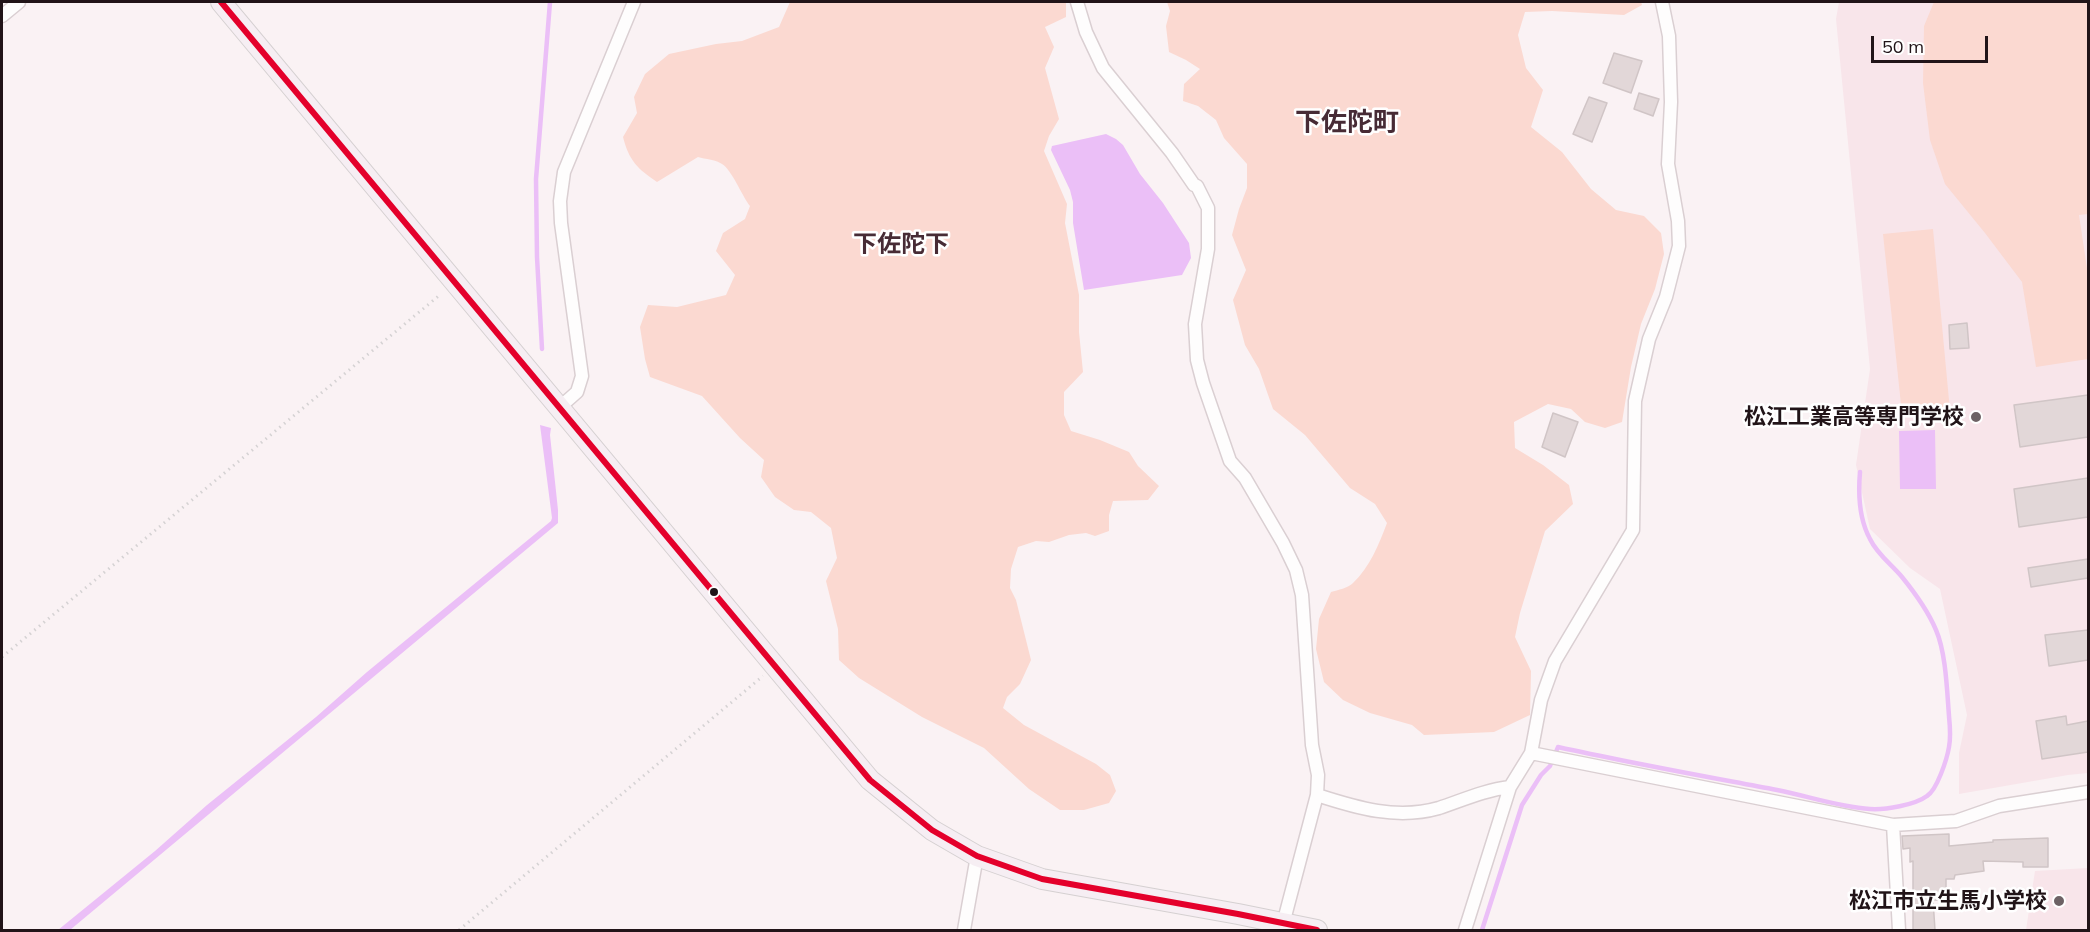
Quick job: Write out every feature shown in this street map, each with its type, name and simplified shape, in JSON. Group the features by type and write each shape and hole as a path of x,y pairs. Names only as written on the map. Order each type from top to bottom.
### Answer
{"main road":[{"path":"221,2 870,780 932,830 977,856 1042,879 1317,930"}],"street":[{"path":"2,16 19,2"},
{"path":"560,407 577,392 582,376 561,223 560,201 564,172 634,2"},
{"path":"1077,2 1086,32 1103,68 1197,186 1208,208 1208,249 1195,324 1197,360 1230,461 1245,478 1283,543 1296,570 1302,595 1312,745 1318,775 1317,795 1283,924"},
{"path":"1466,930 1510,787 1531,753 1541,700 1555,661 1633,530 1635,401 1649,339 1666,297 1679,246 1678,221 1668,164 1671,102 1669,36 1662,2"},
{"path":"1531,753 1893,825 1956,821 1999,806 2088,792"},
{"path":"1317,795 1364,809 1403,814 1436,808 1496,789 1510,787"},
{"path":"1893,825 1899,930"},
{"path":"964,930 977,856"}],"path":[{"path":"2,657 454,283"},
{"path":"459,930 774,667"}],"shaded area":[{"path":"790,2 1066,2 1066,17 1045,27 1054,47 1045,68 1059,119 1049,136 1044,151 1067,204 1065,223 1079,295 1079,332 1083,372 1064,392 1064,415 1071,431 1129,452 1138,466 1159,486 1148,500 1113,501 1109,515 1109,531 1095,536 1086,533 1069,535 1049,542 1036,541 1018,547 1011,569 1010,588 1016,600 1031,660 1020,684 1007,697 1003,708 1024,725 1096,764 1110,775 1116,791 1109,803 1084,810 1060,810 1029,789 984,748 922,717 859,678 839,660 838,629 826,581 837,558 831,528 811,512 794,510 775,497 761,477 764,460 740,438 702,396 650,377 640,327 648,305 677,307 726,295 735,275 716,251 723,233 745,219 750,206 726,167 717,162 698,157 657,182 639,168 631,158 623,137 637,113 634,97 645,74 669,54 742,41 779,27"},
{"path":"1167,2 1641,2 1642,5 1624,15 1552,11 1525,12 1518,35 1526,68 1543,90 1531,127 1562,152 1591,189 1616,210 1644,216 1661,233 1664,254 1655,289 1641,324 1622,422 1605,428 1585,422 1571,409 1548,404 1514,422 1515,448 1543,465 1569,485 1573,504 1545,531 1515,637 1531,671 1530,715 1494,732 1424,735 1412,725 1370,713 1343,700 1324,682 1316,649 1319,619 1331,592 1351,585 1369,563 1387,523 1375,504 1350,488 1305,435 1273,409 1259,369 1245,345 1233,300 1246,270 1232,235 1247,188 1247,164 1224,138 1216,120 1198,106 1183,101 1184,84 1200,69 1169,52 1166,26 1170,11"},
{"name":"松江工業高等専門学校","path":"1839,2 2088,2 2088,773 1959,794 1959,753 1967,715 1940,589 1910,568 1870,529 1856,465 1870,369 1836,19"},
{"path":"1934,2 2088,2 2088,214 2079,215 2088,275 2088,359 2036,367 2022,282 1945,184 1930,140 1923,83 1924,26"},
{"path":"1106,134 1123,145 1140,174 1163,203 1189,243 1191,258 1182,275 1084,290 1073,223 1073,202 1070,190 1051,150 1052,146"},
{"path":"1933,229 1950,411 1902,414 1883,234"},
{"path":"540,425 551,428 558,523 70,930 58,930 551,521"},
{"path":"1935,430 1936,489 1900,489 1899,431"},
{"name":"松江市立生馬小学校","path":"2088,868 2088,930 2026,930 2035,871"}],"building":[{"path":"1614,53 1642,61 1631,93 1603,83"},
{"path":"1639,93 1659,99 1653,116 1634,109"},
{"path":"1589,97 1607,103 1592,142 1573,134"},
{"path":"1967,323 1969,348 1950,349 1949,325"},
{"name":"松江工業高等専門学校","path":"2088,395 2088,437 2020,447 2014,405"},
{"path":"1553,413 1578,422 1565,457 1542,447"},
{"path":"2088,478 2088,517 2019,527 2014,489"},
{"path":"2088,559 2088,578 2031,587 2028,568"},
{"path":"2088,630 2088,660 2049,666 2045,635"},
{"path":"2066,716 2067,725 2088,721 2088,752 2042,759 2036,721"},
{"path":"1949,834 1949,846 1993,842 1993,840 2048,838 2048,867 2023,867 2023,862 1983,861 1984,871 1955,875 1954,879 1946,879 1946,900 1933,900 1935,930 1913,930 1913,861 1910,862 1910,848 1903,849 1902,836"}],"waterway":[{"path":"542,349 536,179 550,2"},
{"path":"1482,930 1522,805 1541,775 1550,766 1558,747 1858,808 1891,808 1915,802 1931,793 1944,766 1950,739 1947,684 1942,650 1936,630 1921,602 1876,549 1866,531 1860,507 1860,472"}],"transit line":[{"path":"221,2 870,780 932,830 977,856 1042,879 1317,930"}],"place":[{"name":"松江工業高等専門学校","path":"1976,417"},
{"name":"松江市立生馬小学校","path":"2059,901"}],"district":[{"name":"下佐陀町","path":"1347,123"},
{"name":"下佐陀下","path":"901,245"}]}
